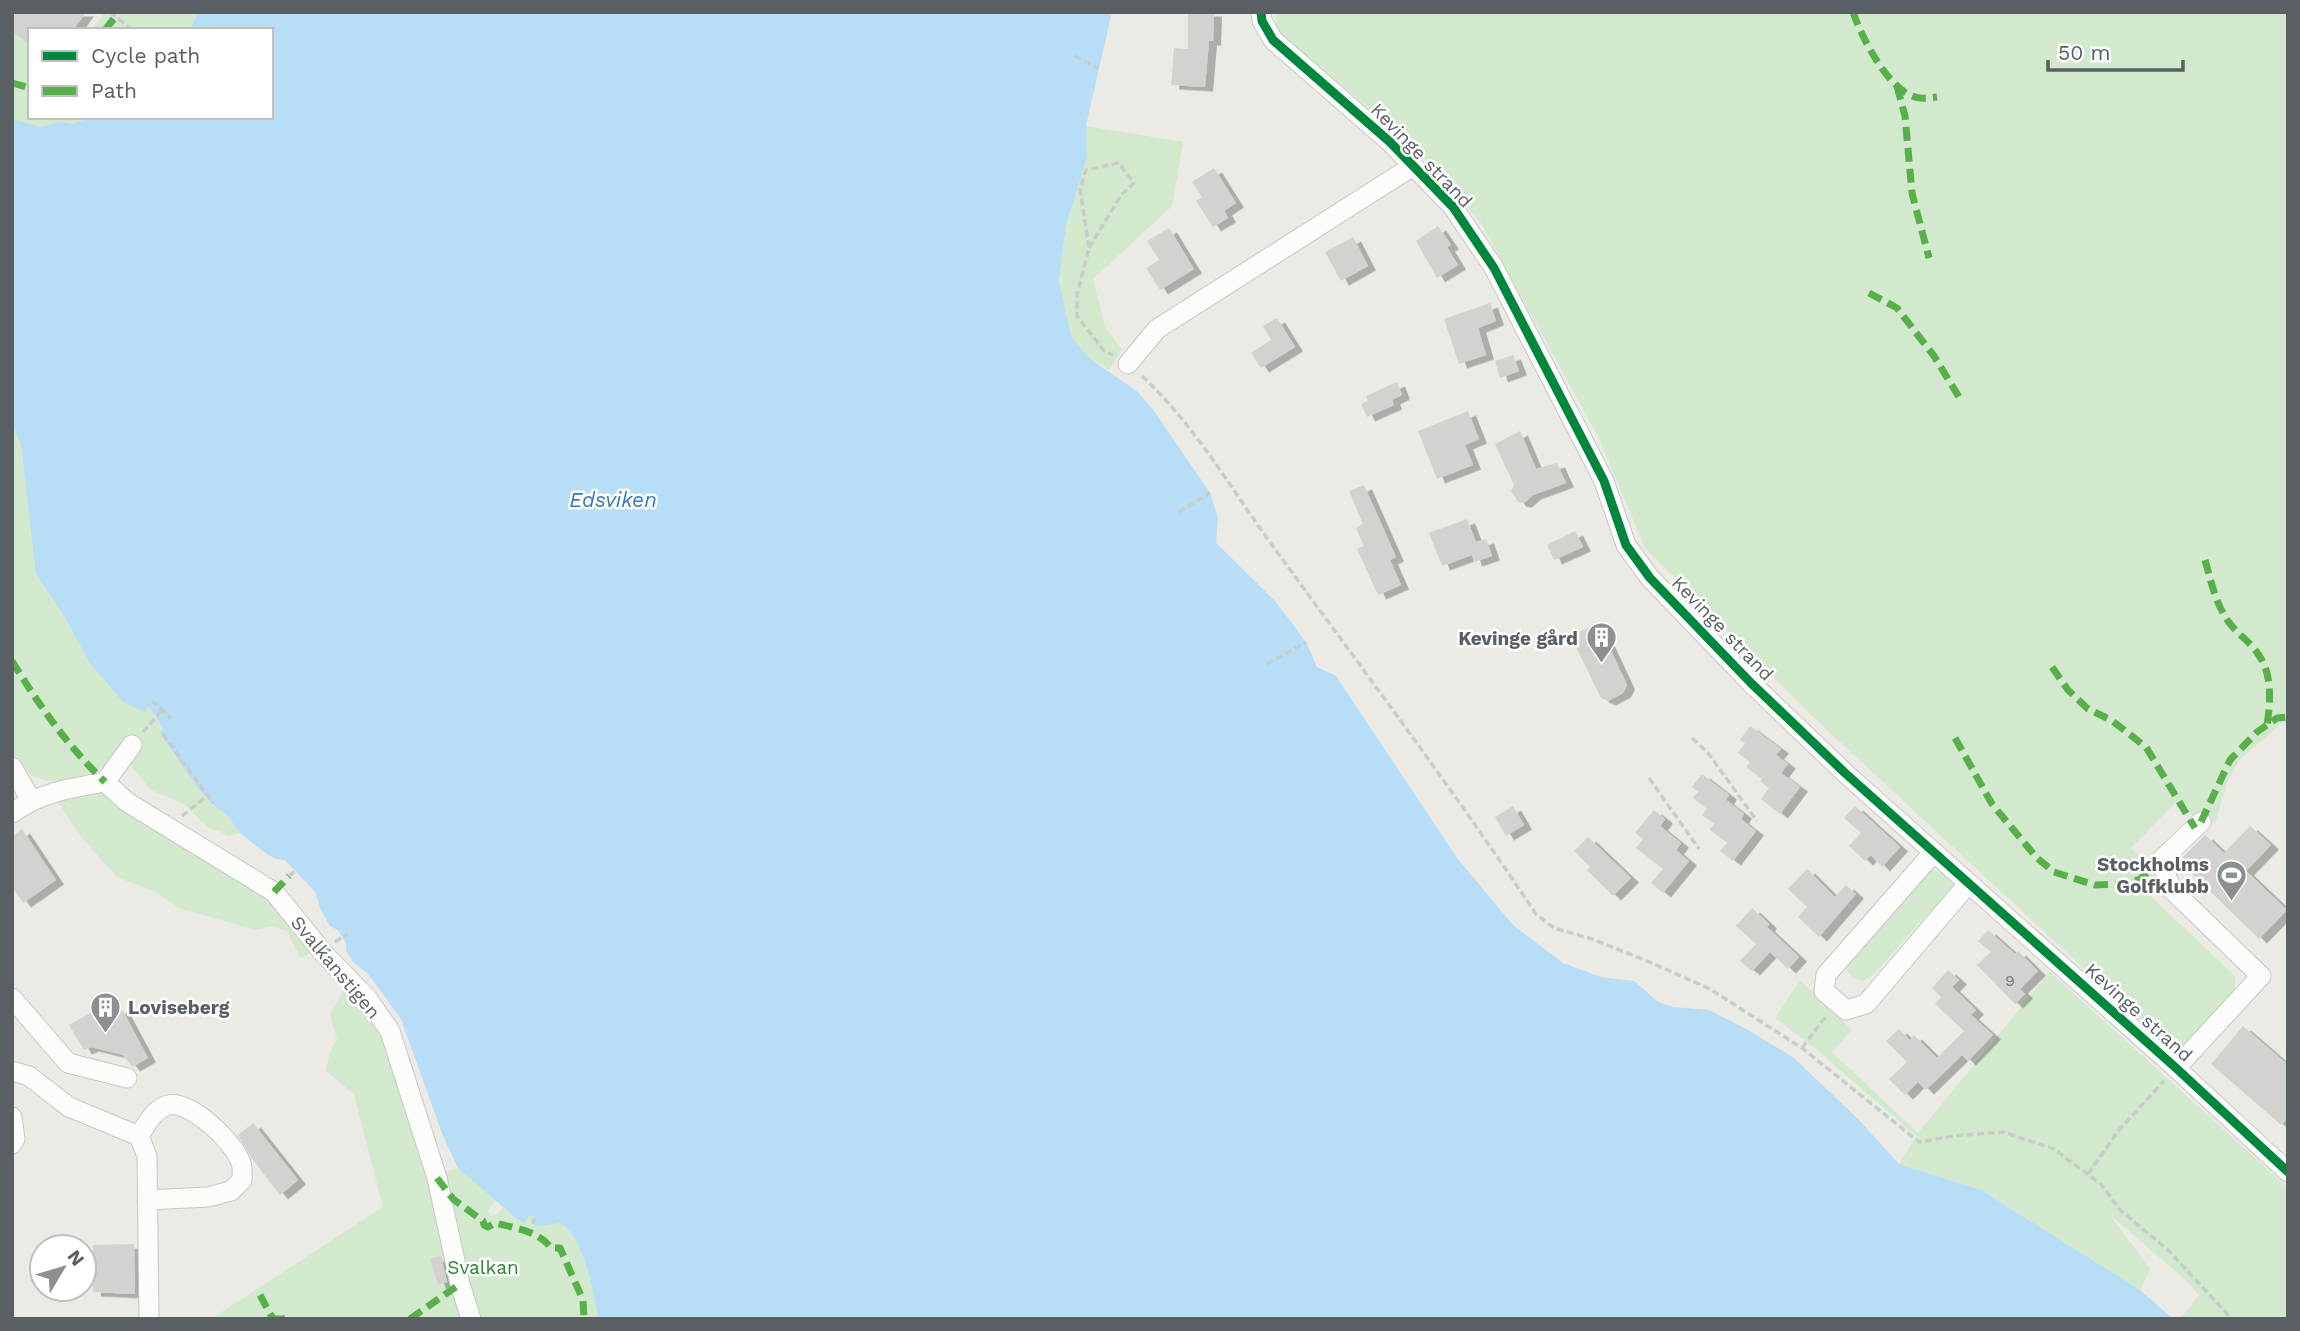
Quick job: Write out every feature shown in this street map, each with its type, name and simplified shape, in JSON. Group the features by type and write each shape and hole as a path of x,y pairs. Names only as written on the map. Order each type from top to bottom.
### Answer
{"street":[{"name":"Kevinge strand","path":"1261,12 1262,21 1273,40 1390,142 1453,207 1494,268 1604,481 1626,545 1650,578 1751,683 1933,853 2176,1068 2288,1172"},
{"name":"Kevinge strand","path":"1129,364 1157,329 1413,166"},
{"path":"12,813 31,800 52,791 106,782 132,745"},
{"path":"12,766 31,800"},
{"name":"Svalkanstigen","path":"106,782 127,802 274,892 325,955 367,998 390,1031 438,1178 460,1284 471,1319"},
{"name":"Kevinge strand","path":"2176,1068 2262,976 2171,889 2161,860 2201,822"},
{"path":"1933,853 1826,975 1824,991 1846,1010 1866,1004 1968,884"},
{"path":"12,998 68,1063 127,1078"},
{"path":"12,1071 29,1076 69,1107 139,1136 147,1156 149,1319"},
{"path":"139,1136 156,1112 165,1106 179,1106 222,1134 242,1165 242,1180 231,1191 208,1196 147,1200"},
{"path":"12,1116 15,1139 12,1143"}],"path":[{"path":"110,12 117,14 130,28"},
{"path":"1075,55 1098,68"},
{"path":"1089,248 1080,189 1086,170 1119,163 1134,183 1121,195 1089,248 1077,295 1077,316 1104,351 1129,364 1156,389 1220,468 1276,551 1424,750 1536,914 1554,928 1592,939 1710,989 1802,1048 1919,1142 2003,1132 2054,1150 2101,1184 2120,1210 2168,1250 2232,1319"},
{"path":"1179,512 1210,493"},
{"path":"1267,664 1306,642"},
{"path":"152,701 171,718"},
{"path":"132,745 162,710"},
{"path":"163,734 213,803"},
{"path":"1692,738 1708,753 1757,821"},
{"path":"1648,778 1699,849"},
{"path":"185,813 208,795"},
{"path":"289,876 297,869"},
{"path":"330,944 348,934"},
{"path":"1802,1048 1837,1002"},
{"path":"2088,1174 2118,1131 2176,1068"},
{"path":"533,1224 534,1218"}],"green space":[{"path":"12,12 86,12 74,28 28,28 28,119 87,119 73,124 12,341"},
{"path":"105,12 198,12 191,28 93,28"},
{"name":"Stockholms Golfklubb","path":"1276,12 2288,12 2288,722 2282,723 2239,760 2228,780 2215,823 2200,817 2194,818 2178,800 2131,848 2158,875 2145,891 2235,976 2235,989 2176,1054 1812,716 1645,548 1600,440 1481,223 1414,146 1276,30"},
{"path":"1086,126 1183,142 1172,206 1093,279 1105,327 1122,350 1109,370 1089,358 1070,337 1059,281 1066,225 1087,157"},
{"path":"12,422 21,446 36,574 64,616 89,662 123,702 149,705 163,730 160,735 197,787 211,804 227,815 240,833 228,836 210,829 184,804 151,790 131,765 117,754 107,764 95,770 63,781 53,781 44,780 27,771 12,752"},
{"path":"100,790 266,894 314,951 300,958 287,931 271,926 256,930 179,908 156,892 117,877 83,839 54,797"},
{"path":"1932,870 1945,874 1954,885 1872,976 1863,981 1853,978 1847,970 1849,957"},
{"path":"2050,972 2288,1188 2288,1319 2180,1319 2199,1295 2187,1281 2110,1215 2150,1269 2140,1290 1981,1190 1899,1164 1916,1136 1816,1049 1775,1018 1800,980 1852,1030 1832,1052 1918,1133"},
{"name":"Svalkan","path":"346,985 381,1032 429,1177 458,1168 496,1199 488,1211 490,1216 496,1215 505,1207 517,1219 535,1217 535,1227 560,1223 576,1241 582,1253 591,1281 598,1319 211,1319 383,1207 354,1094 326,1071 330,1052 337,1039 330,1015"}],"water":[{"name":"Edsviken","path":"198,12 1112,12 1086,125 1087,157 1066,225 1059,281 1071,337 1089,358 1138,392 1154,411 1210,493 1218,518 1216,543 1276,602 1306,642 1317,667 1336,676 1457,858 1514,926 1563,963 1601,977 1634,981 1658,1002 1673,1007 1709,1010 1750,1031 1794,1058 1859,1120 1899,1164 1981,1190 2140,1290 2173,1319 598,1319 582,1253 568,1230 560,1223 534,1227 535,1217 529,1216 525,1223 517,1219 458,1168 443,1136 401,1019 368,974 353,962 338,930 330,926 321,910 315,892 285,860 267,854 240,833 227,815 212,804 197,787 160,734 163,729 149,706 144,712 123,702 89,662 64,616 36,574 21,446 12,422 12,119 40,127 60,122 72,124 87,119 273,119 273,28 191,28"}],"building":[{"path":"12,12 86,12 74,28 28,28 28,43 12,31"},
{"path":"1188,12 1214,12 1213,41 1209,41 1205,87 1171,85 1174,48 1188,49"},
{"path":"1214,168 1236,203 1224,211 1228,218 1213,227 1196,201 1202,197 1192,182"},
{"path":"1438,226 1451,245 1447,247 1458,265 1437,278 1416,241"},
{"path":"1169,228 1194,269 1160,290 1146,268 1159,260 1147,241"},
{"path":"1353,237 1368,266 1341,281 1325,252"},
{"path":"1490,303 1496,321 1478,328 1486,355 1459,364 1444,319"},
{"path":"1277,318 1295,347 1261,368 1251,353 1271,340 1263,326"},
{"path":"1513,355 1519,371 1500,378 1495,361"},
{"path":"1397,382 1402,395 1392,400 1394,405 1367,417 1361,404 1368,401 1366,396"},
{"path":"1468,411 1479,439 1465,445 1473,465 1437,479 1418,431"},
{"path":"1520,431 1536,469 1557,463 1566,483 1533,495 1524,503 1518,502 1511,491 1514,485 1495,444"},
{"path":"1364,485 1396,557 1390,560 1401,585 1378,595 1357,549 1364,546 1356,528 1363,524 1349,491"},
{"path":"1467,519 1476,542 1486,539 1492,556 1474,562 1472,555 1442,566 1429,533"},
{"path":"1575,531 1583,547 1554,560 1547,545"},
{"name":"Kevinge gård","path":"1593,626 1600,627 1627,685 1623,693 1608,701 1601,698 1575,645 1577,633"},
{"path":"1750,726 1781,749 1776,755 1788,764 1781,773 1800,787 1780,814 1761,799 1769,788 1746,767 1750,762 1738,753 1745,743 1740,740"},
{"path":"1702,774 1729,795 1726,800 1744,814 1741,819 1756,831 1733,861 1720,851 1727,843 1710,830 1714,824 1702,815 1707,809 1693,798 1698,792 1692,787"},
{"path":"1513,806 1524,825 1506,836 1495,817"},
{"path":"1855,806 1900,847 1882,867 1871,855 1865,861 1849,846 1861,833 1844,818"},
{"path":"1654,810 1665,819 1660,826 1681,843 1676,850 1689,861 1663,893 1651,883 1663,869 1636,848 1643,839 1635,833"},
{"path":"2250,826 2271,845 2246,871 2287,910 2259,939 2179,861 2205,835 2224,853"},
{"path":"22,829 56,880 23,903 12,887 12,837"},
{"path":"1588,837 1631,878 1613,896 1587,870 1590,867 1574,851"},
{"path":"1807,869 1835,897 1846,885 1856,894 1819,937 1798,917 1807,907 1788,889"},
{"path":"1752,908 1769,924 1767,927 1799,957 1788,969 1770,952 1752,971 1740,961 1756,944 1736,926"},
{"path":"1988,930 2015,954 2018,951 2038,971 2020,989 2025,994 2015,1004 1977,965 1991,952 1978,941"},
{"path":"1948,970 1959,980 1952,987 1976,1010 1971,1015 1993,1035 1968,1061 1962,1055 1926,1090 1918,1082 1905,1095 1889,1079 1907,1062 1886,1041 1899,1029 1910,1040 1914,1035 1937,1058 1964,1031 1935,1004 1941,997 1932,988"},
{"name":"Loviseberg","path":"105,1005 123,1011 148,1058 132,1067 123,1055 91,1047 84,1050 69,1025"},
{"path":"2243,1026 2288,1065 2288,1118 2281,1125 2211,1064"},
{"path":"253,1123 298,1180 280,1195 238,1135"},
{"path":"134,1244 135,1294 98,1292 98,1245"},
{"path":"441,1256 447,1282 438,1285 430,1259"}],"marked path":[{"path":"1853,12 1869,48 1895,84 1915,97 1937,97"},
{"path":"107,28 116,16"},
{"path":"12,83 28,87"},
{"path":"1897,86 1905,116 1912,193 1929,258"},
{"path":"1869,293 1897,308 1934,356 1959,397"},
{"path":"2205,560 2224,614 2257,652 2267,673 2270,691 2267,726"},
{"path":"12,661 55,725 105,782"},
{"path":"2052,667 2068,690 2088,709 2111,720 2146,747 2195,828"},
{"path":"2201,822 2230,760 2257,732 2277,718 2288,717"},
{"path":"1955,738 1992,804 2037,858 2054,872 2095,885 2127,884 2140,879 2161,860"},
{"path":"274,892 289,876"},
{"path":"322,961 330,944"},
{"path":"437,1178 453,1199 483,1221 484,1225 488,1227 495,1223 518,1229 540,1238 551,1248 560,1248 583,1300 584,1319"},
{"path":"410,1319 460,1284"},
{"path":"260,1295 273,1319"},
{"path":"275,1319 285,1319"}],"cycle path":[{"path":"1261,12 1262,21 1273,40 1390,142 1453,207 1494,268 1604,481 1626,545 1650,578 1751,683 1845,773 2176,1068 2288,1172"}],"place":[{"name":"Kevinge gård","path":"1601,665"},
{"name":"Stockholms Golfklubb","path":"2232,902"},
{"name":"Loviseberg","path":"105,1034"}]}
